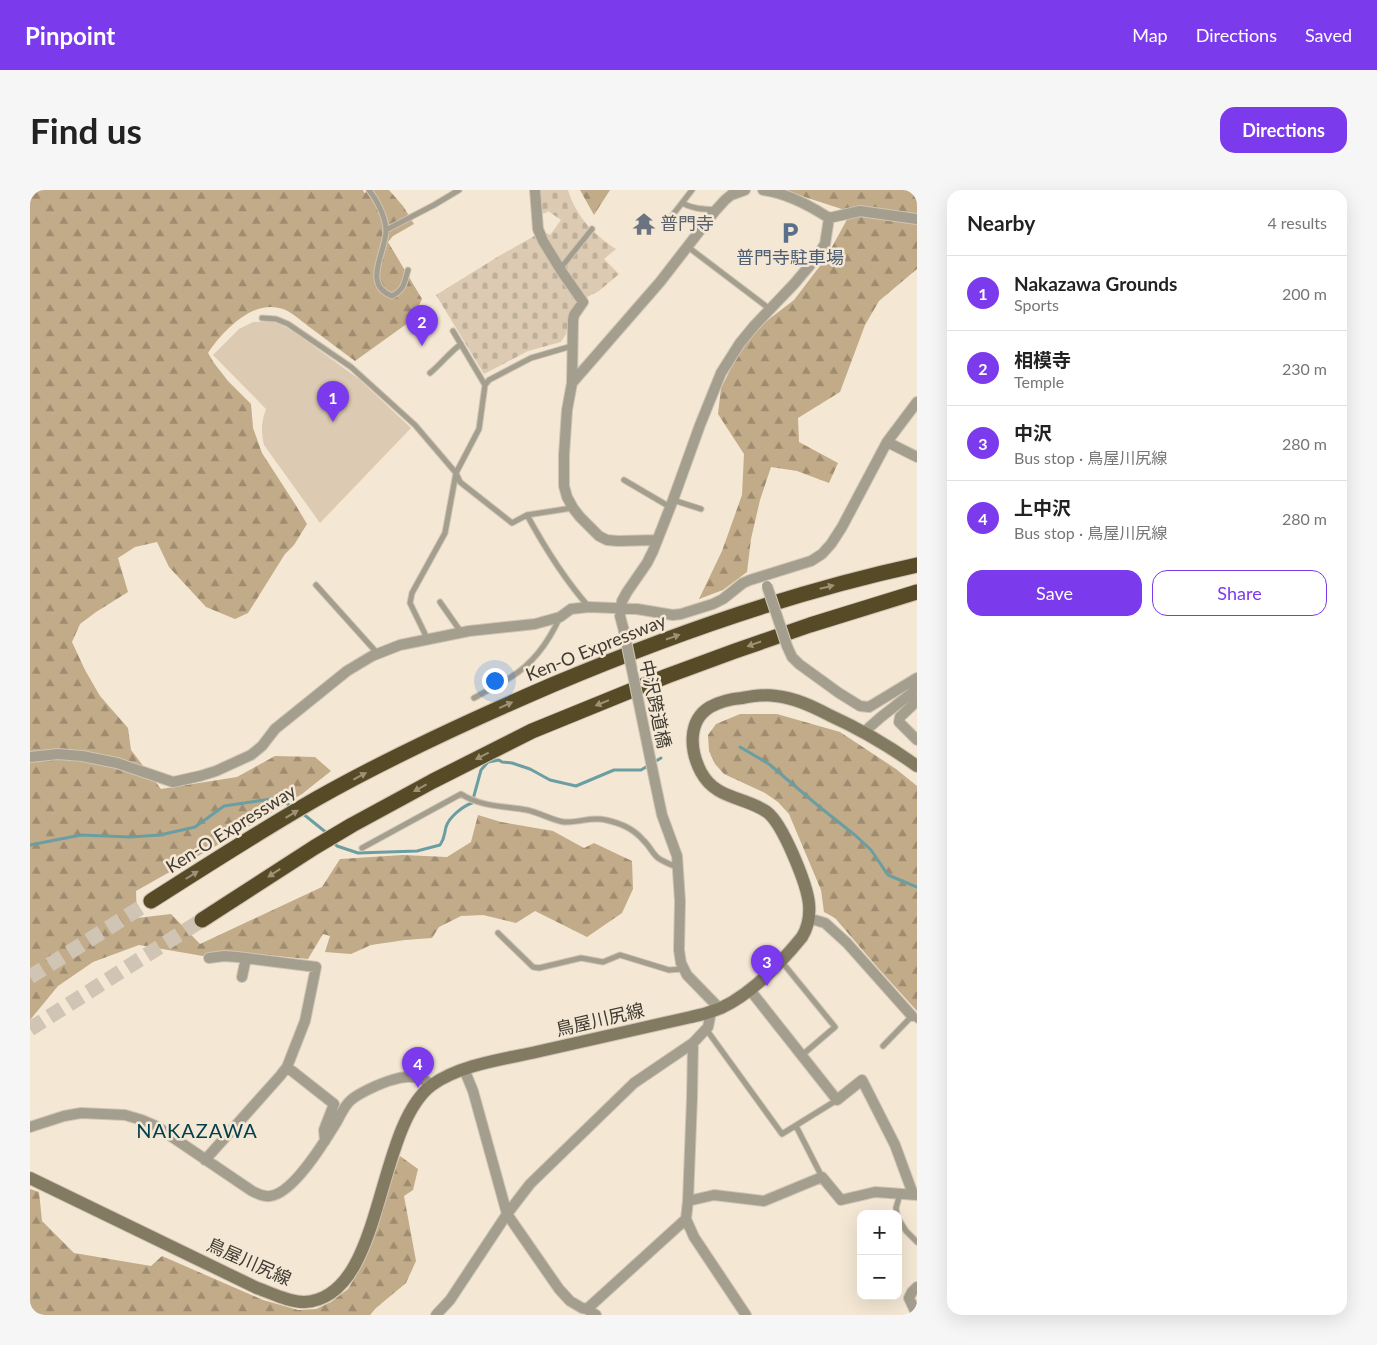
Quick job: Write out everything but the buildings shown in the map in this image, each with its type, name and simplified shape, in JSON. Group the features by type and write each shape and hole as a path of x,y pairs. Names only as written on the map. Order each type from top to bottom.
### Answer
{"highway":[{"name":"Ken-O Expressway","path":"151,901 317,798 434,738 510,703 664,640 812,591 917,565"},
{"path":"202,920 352,825 532,731 667,676 735,651 810,625 917,592"}],"main road":[{"name":"鳥屋川尻線","path":"30,1178 257,1288 295,1301 304,1302 322,1298 335,1290 352,1272 368,1234 408,1114 432,1085 464,1070 496,1061 715,1010 750,990 781,961 804,933 809,906 807,894 796,862 782,831 774,819 766,812 754,805 722,794 707,781 701,772 694,755 693,740 694,728 702,714 710,707 739,698 771,695 786,697 804,703 864,732 917,766"}],"street":[{"path":"535,190 538,229 543,241 560,270 583,302 573,320 572,383 567,410 564,477 567,497 573,508 592,530 607,540 623,542 656,540"},
{"path":"572,383 660,282 716,210 731,195 745,190"},
{"path":"763,190 784,194 797,199 829,218 860,211 917,219"},
{"path":"621,608 622,601 627,592 647,563 721,373 740,343 754,326 771,310 816,258 825,244 829,218"},
{"path":"30,757 58,754 82,756 117,763 173,782 200,776 216,771 251,754 262,746 275,730 347,671 378,654 400,645 462,632 535,624 560,617 571,610 589,607 637,608 673,615 713,604 723,599 743,583 766,581 811,561 822,554 842,527 887,442 917,402"},
{"path":"887,442 917,457"},
{"path":"766,581 792,657 839,693 860,706 869,707 917,678"},
{"name":"中沢跨道橋","path":"621,608 620,616 662,815 676,851 680,901 679,950 683,969"},
{"path":"864,732 917,689"},
{"path":"917,701 898,720 917,740"},
{"path":"808,918 825,923 847,943 915,1018"},
{"path":"205,1160 287,1067 305,1021 316,967 224,956 209,958"},
{"path":"242,976 246,958"},
{"path":"436,1315 450,1300 530,1184 634,1083 693,1043 706,1029 715,1010 683,969"},
{"path":"688,1201 714,1195 764,1201 822,1177 841,1200 876,1192 915,1194 895,1146 862,1080 837,1100 750,990"},
{"path":"693,1043 686,1220 694,1236 746,1315"},
{"path":"287,1067 334,1104 324,1130 325,1141"},
{"path":"464,1070 473,1091 508,1214 559,1289 570,1300 588,1311"},
{"path":"30,1127 64,1116 81,1113 125,1115 156,1126 252,1191 270,1196 277,1194 287,1187 305,1169 349,1102 372,1088 402,1077 425,1079 432,1085"},
{"path":"572,1315 588,1311 686,1220"},
{"path":"916,1315 909,1298 917,1287"}],"lane":[{"path":"369,190 380,207 386,230 377,282 387,294 392,296 400,291 408,270"},
{"path":"386,230 459,190"},
{"path":"672,217 692,190"},
{"path":"682,203 690,207 716,210"},
{"path":"560,270 592,229"},
{"path":"688,247 771,310"},
{"path":"262,318 276,318 288,324 352,367 415,425 463,484 512,522 528,515 573,508"},
{"path":"453,331 485,385"},
{"path":"430,373 460,344"},
{"path":"427,638 410,603 412,593 445,533 456,474 479,429 485,385 488,380 531,358 572,346"},
{"path":"624,480 671,503 701,509"},
{"path":"528,515 543,544 578,595 589,607"},
{"path":"316,585 378,654"},
{"path":"440,602 462,632"},
{"path":"474,698 513,677 537,655 550,638 560,617"},
{"path":"362,848 461,794 468,799 478,802 528,810 564,822 589,819 607,820 630,829 644,840 654,854 678,868"},
{"path":"498,933 533,967 539,968 582,958 603,962 620,955 669,970 683,969"},
{"path":"781,961 836,1027 801,1056"},
{"path":"883,1046 915,1018"},
{"path":"706,1029 782,1134 837,1100"},
{"path":"796,1126 822,1177"},
{"path":"896,1210 900,1194"},
{"path":"902,1224 917,1242"}],"green space":[{"path":"30,190 363,190 364,193 372,190 389,190 403,206 414,224 393,236 388,242 422,299 412,320 355,361 291,313 283,309 268,307 258,309 238,320 221,336 208,353 228,381 251,404 253,428 262,453 307,524 294,545 285,554 248,613 235,619 206,607 169,567 157,542 135,547 118,558 128,592 80,624 72,642 100,696 128,728 131,750 161,789 237,777 275,756 315,757 331,771 302,794 228,839 136,891 137,918 171,914 200,944 322,887 340,859 403,855 447,857 471,842 478,815 501,822 553,831 584,848 594,843 632,861 633,889 622,913 587,937 535,911 516,923 483,915 461,916 439,927 432,938 371,945 351,954 325,952 330,936 323,934 308,959 222,951 203,956 139,945 93,962 58,986 30,1020"},
{"path":"538,190 568,190 571,199 586,224 616,249 604,259 619,274 599,291 579,301 570,311 566,334 561,342 528,351 484,374 436,295 543,231 550,235 561,220 548,211 540,214"},
{"path":"580,190 610,190 594,215"},
{"path":"783,190 917,190 917,269 879,301 865,325 840,392 798,418 799,442 838,463 829,483 797,471 771,467 760,500 751,539 747,572 723,590 699,599 722,551 742,495 744,454 718,414 721,388 735,360 755,330 794,300 826,258 851,212"},
{"path":"270,321 294,332 359,379 411,428 320,523 264,445 262,427 266,409 213,355 239,329 253,322"},
{"path":"740,714 777,714 840,732 896,769 917,786 917,1011 835,918 824,912 821,890 789,814 778,802 765,793 724,774 715,764 709,751 708,735 716,724"},
{"path":"400,1156 418,1169 413,1190 404,1196 416,1261 406,1283 370,1315 30,1315 30,1189 39,1192 42,1221 74,1253 151,1266 162,1256 263,1300 298,1310 316,1309 331,1302 348,1289 359,1271"}],"waterway":[{"path":"740,747 769,764 856,836 871,850 888,875 917,887"},
{"path":"333,841 337,846 358,853 417,851 440,845 450,819 461,809 472,803 481,770 488,762 499,760 512,763 530,769 550,780 576,786 614,770 641,770 661,758"},
{"path":"30,845 81,835 130,837 160,835 195,827 224,806 278,798 292,807"},
{"path":"302,813 328,834"}],"tunnel":[{"path":"30,977 151,901"},
{"path":"30,1029 202,920"}],"place":[{"name":"普門寺","path":"644,224"},
{"name":"普門寺駐車場","path":"790,233"},
{"name":"相模寺","path":"422,346"},
{"name":"Nakazawa Grounds","path":"333,422"},
{"name":"中沢","path":"767,986"},
{"name":"上中沢","path":"418,1088"}],"district":[{"name":"NAKAZAWA","path":"197,1131"}]}
